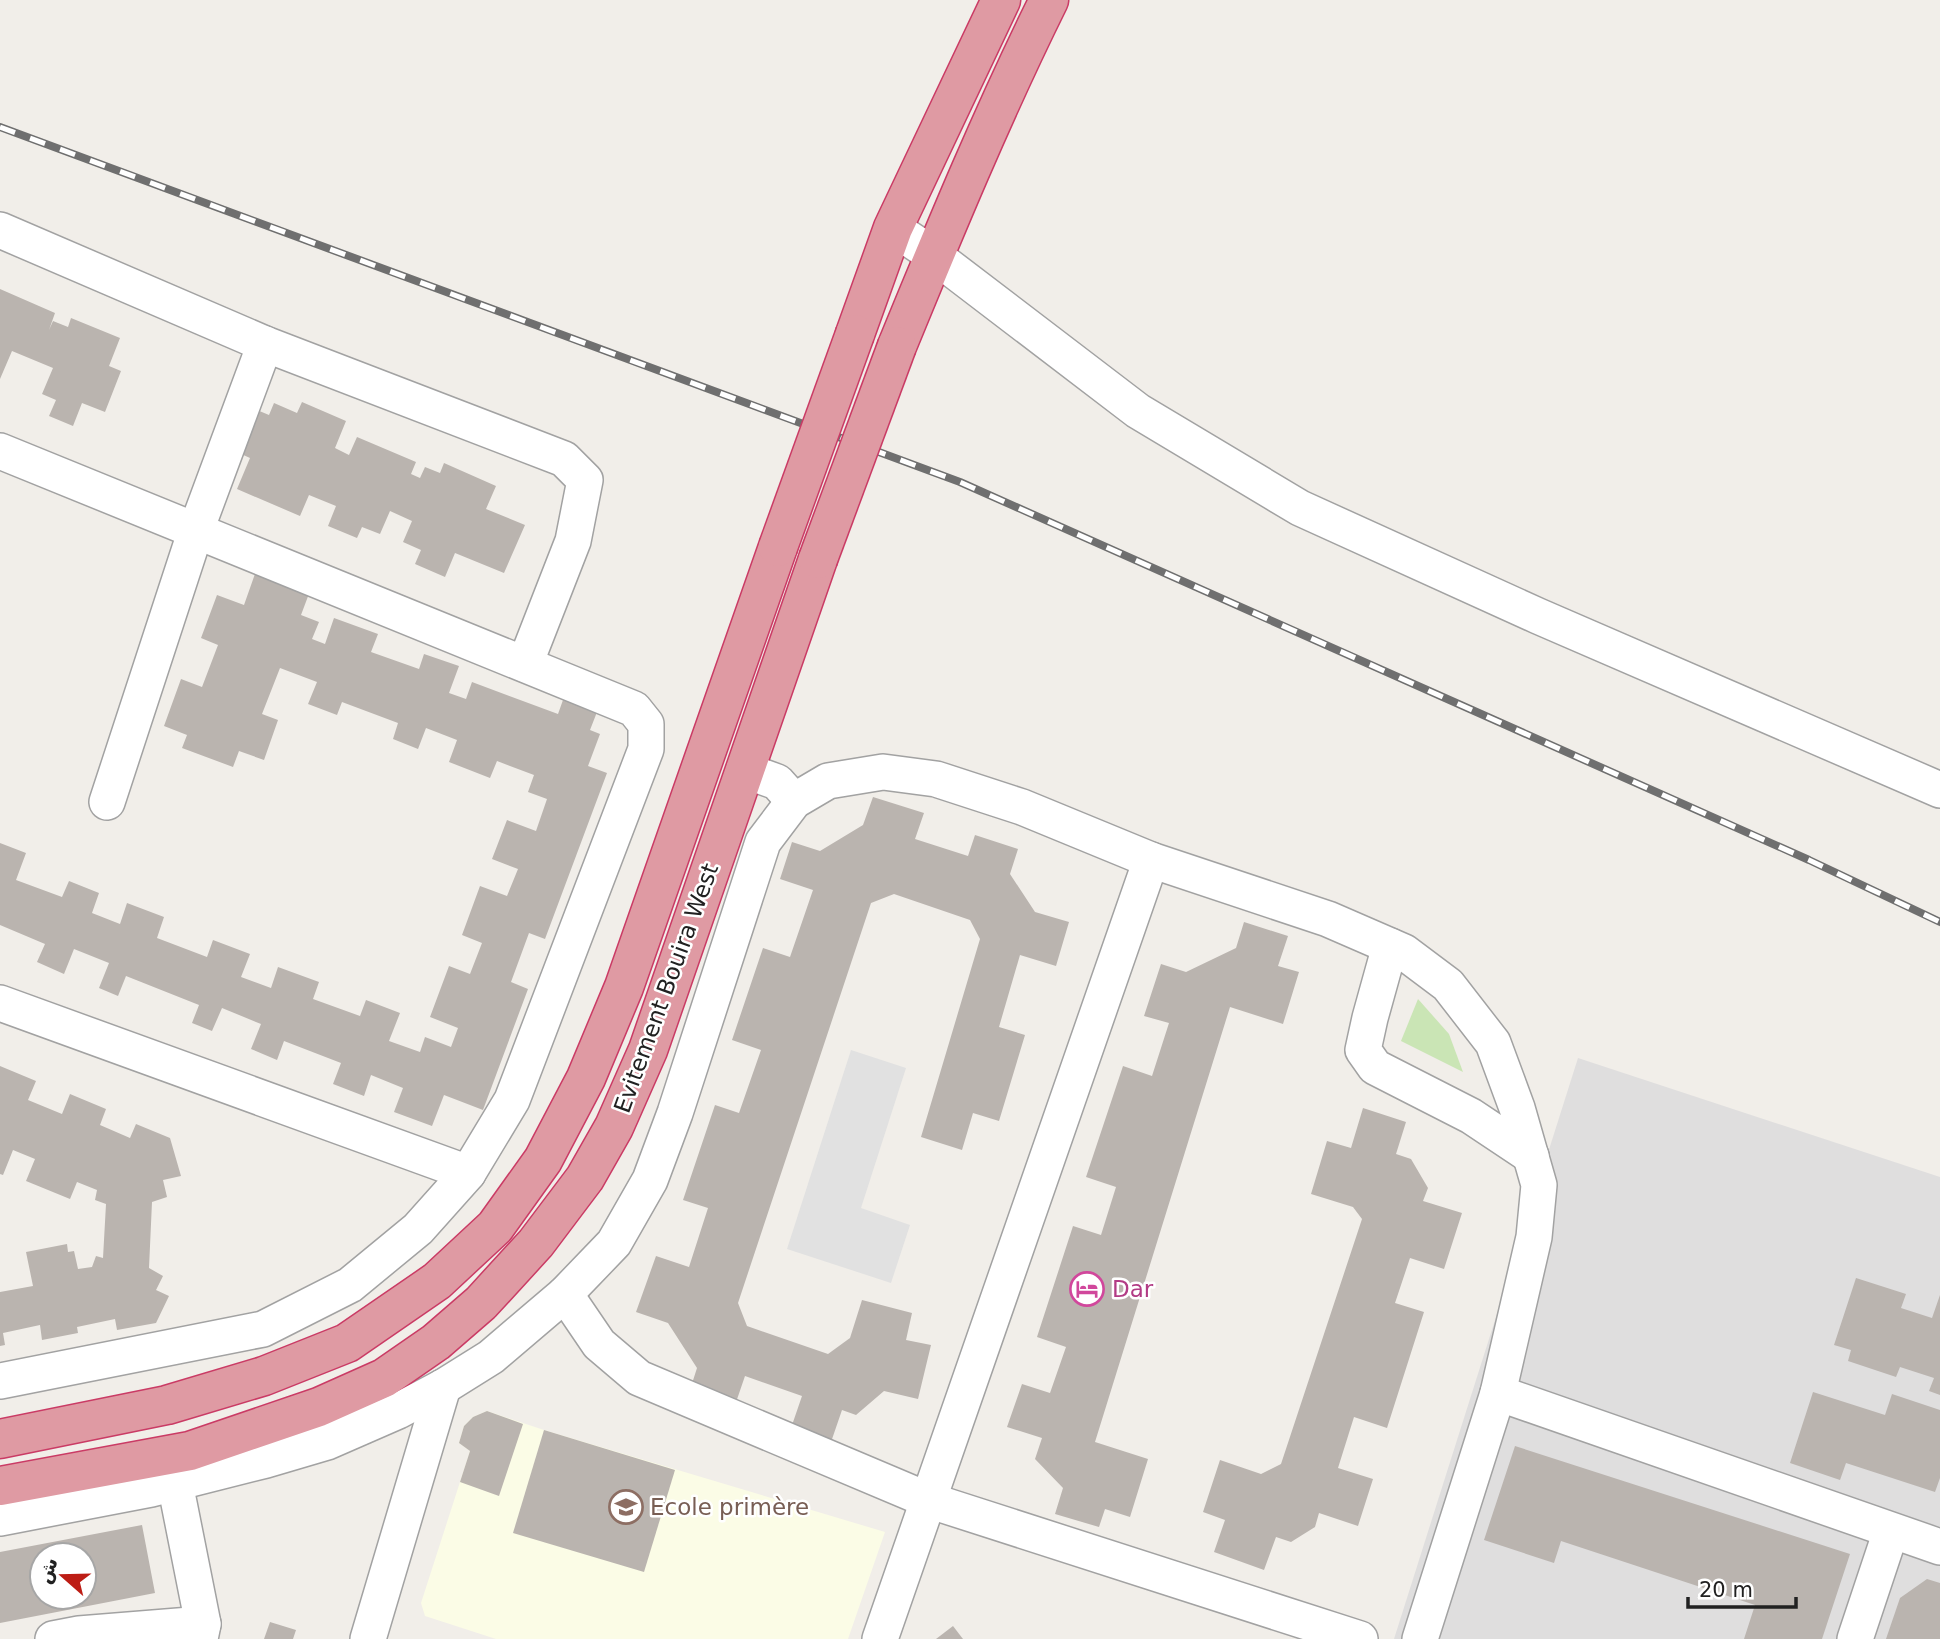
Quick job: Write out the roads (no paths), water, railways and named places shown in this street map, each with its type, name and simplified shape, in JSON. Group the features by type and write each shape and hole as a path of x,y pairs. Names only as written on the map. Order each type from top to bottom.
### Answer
{"highway":[{"name":"Evitement Bouira West","path":"0,1439 167,1405 264,1376 347,1343 437,1281 495,1227 543,1160 586,1078 624,987 892,228 1001,0"},
{"name":"Evitement Bouira West","path":"0,1486 190,1451 319,1406 384,1378 436,1342 481,1303 545,1232 585,1178 614,1127 648,1049 818,559 897,346 965,181 1049,0"}],"street":[{"path":"892,228 935,256 1138,411 1300,508 1538,616 1940,790"},
{"path":"0,230 265,345 564,459 585,480 573,541 525,664"},
{"path":"107,802 196,530 265,345"},
{"path":"0,451 634,709 646,724 646,749 512,1100 468,1173 418,1229 350,1285 264,1329 0,1381"},
{"path":"744,770 777,782 794,801"},
{"path":"0,1518 175,1483 327,1442 443,1387 491,1357 565,1294 614,1242 650,1180 679,1101 763,842 794,801 828,781 883,772 936,779 1022,807 1152,860 1328,919 1404,951 1448,985 1493,1043 1517,1108 1539,1185 1534,1237 1498,1393 1420,1639"},
{"path":"880,1639 1152,860"},
{"path":"1390,946 1363,1049 1375,1068 1471,1116 1531,1156"},
{"path":"0,1003 468,1173"},
{"path":"565,1294 599,1344 639,1378 928,1500 1360,1639"},
{"path":"376,1637 443,1387"},
{"path":"1498,1393 1940,1547"},
{"path":"53,1639 79,1634 202,1632 175,1483"},
{"path":"1855,1639 1891,1531"}],"railway":[{"path":"0,127 960,482 1809,860 1940,922"}],"place":[{"name":"Dar","path":"1087,1289"},
{"name":"Ecole primère","path":"626,1507"}]}
